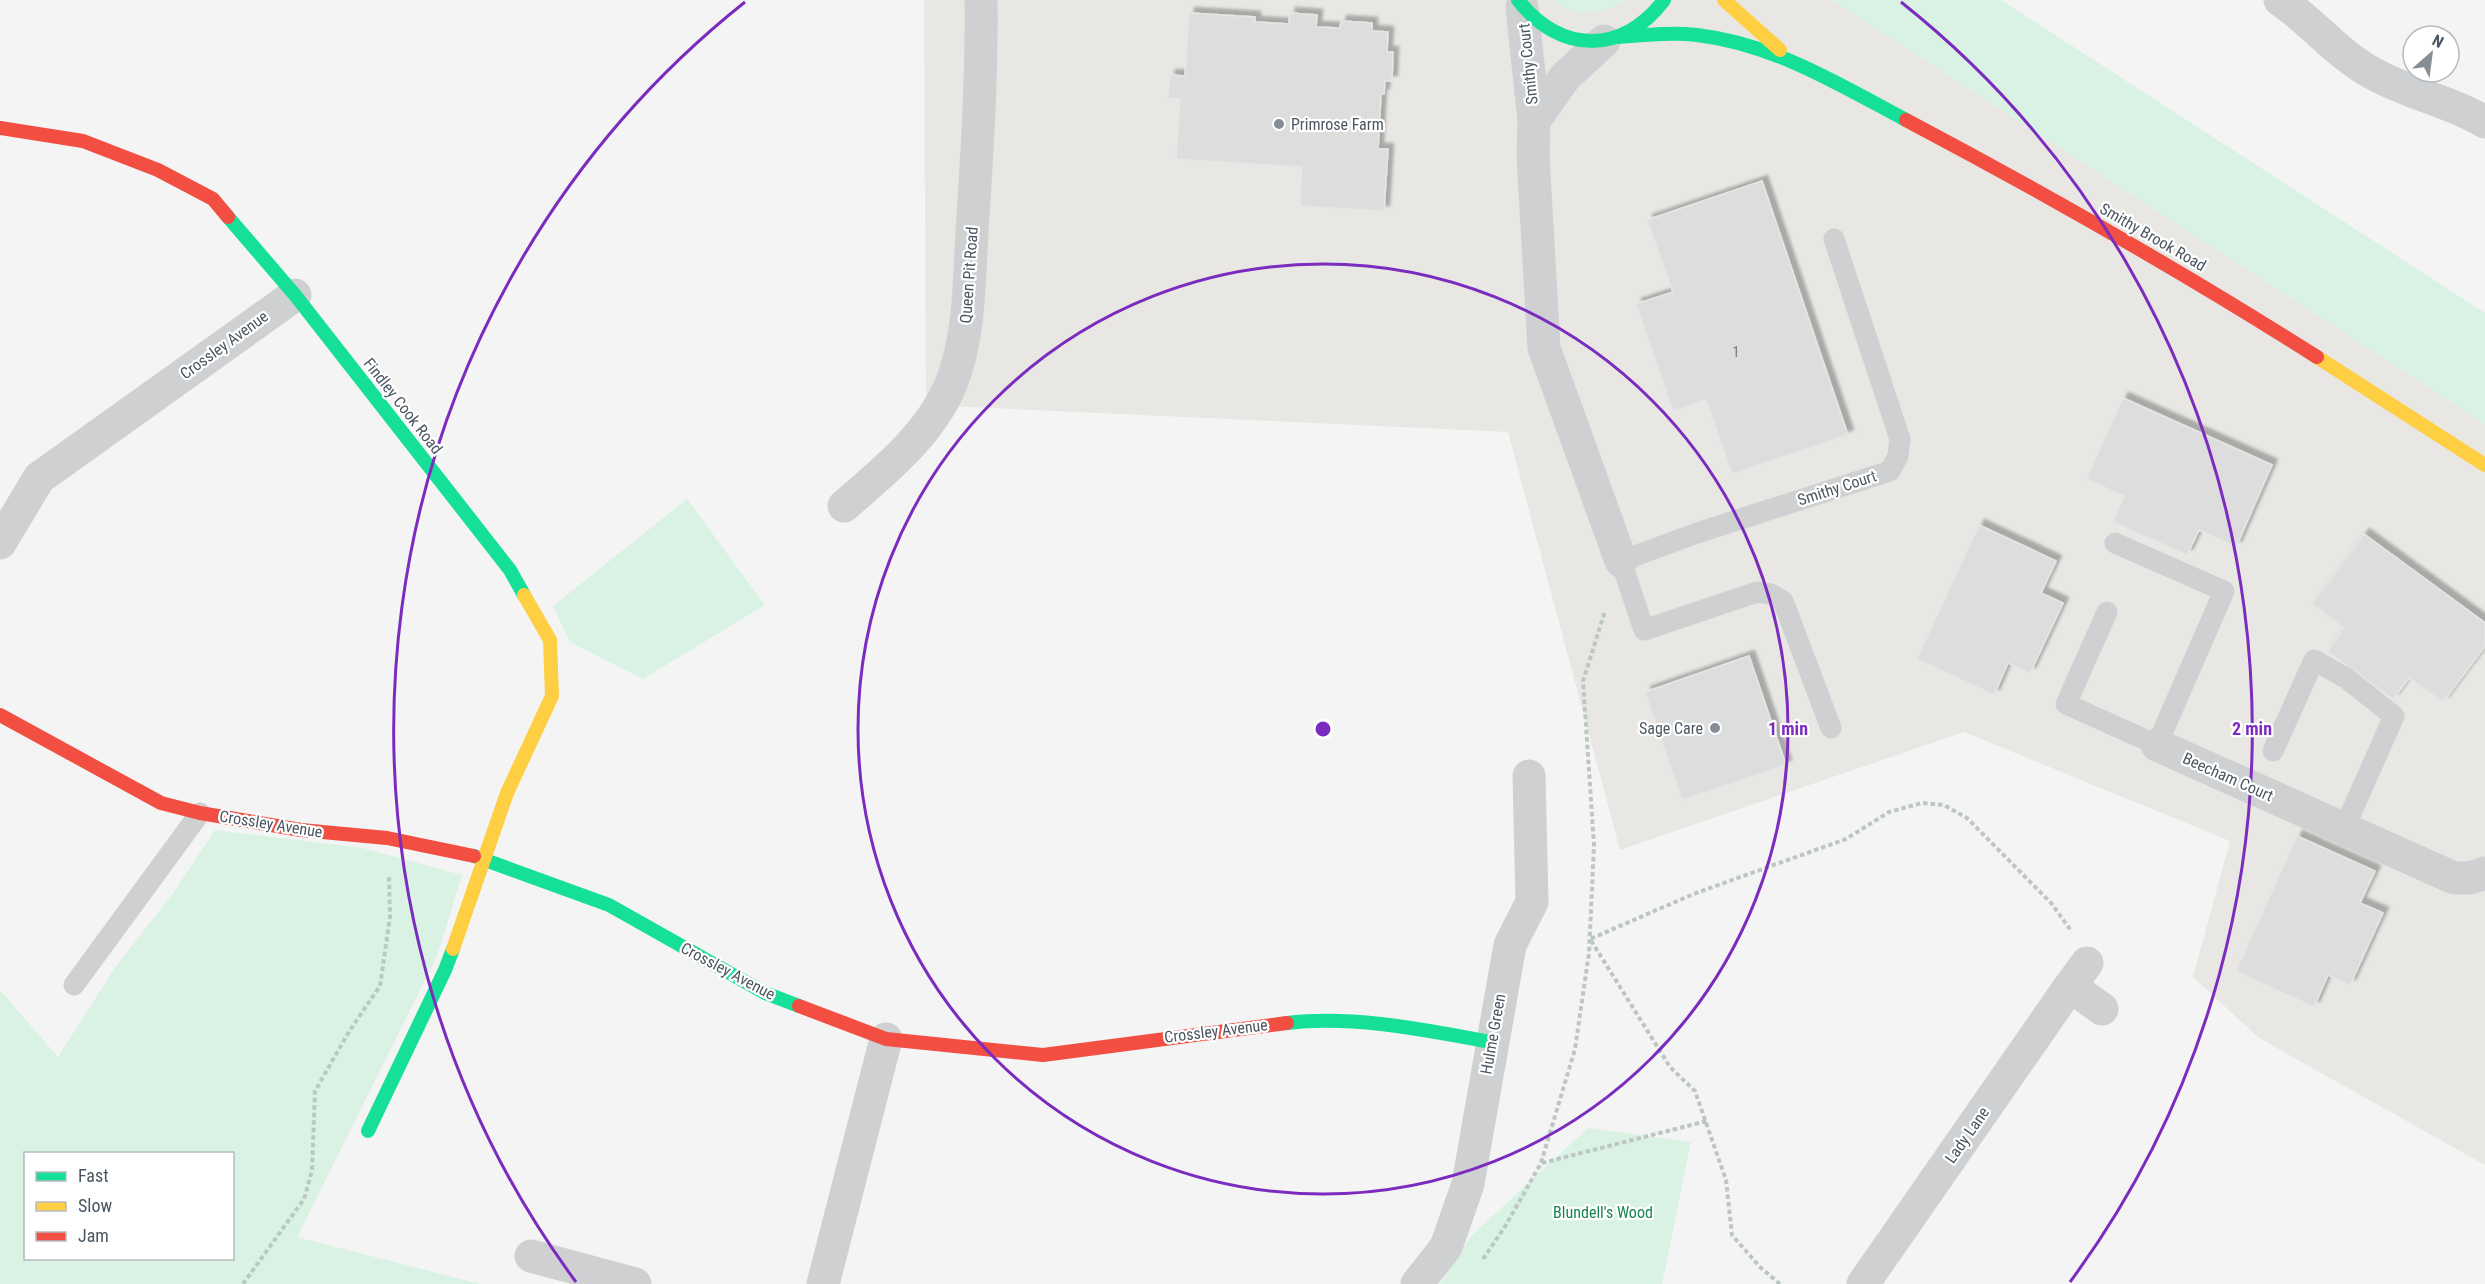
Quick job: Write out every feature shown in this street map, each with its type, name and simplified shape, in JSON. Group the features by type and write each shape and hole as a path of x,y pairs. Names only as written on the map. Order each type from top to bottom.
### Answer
{"street":[{"name":"Queen Pit Road","path":"844,506 886,469 934,416 951,384 961,351 967,315 978,144 981,0"},
{"path":"1612,39 1644,23 1664,0"},
{"name":"Smithy Brook Road","path":"1725,0 1793,60"},
{"path":"2280,0 2306,18 2352,60 2375,75 2467,110 2485,122"},
{"name":"Smithy Brook Road","path":"1520,4 1539,24 1558,35 1581,41 1666,33 1699,35 1740,44 1793,60 1995,166 2216,292 2485,465"},
{"name":"Smithy Court","path":"1520,4 1534,121 1533,156 1544,348 1621,561"},
{"name":"Smithy Court","path":"1534,121 1565,77 1612,39"},
{"name":"Findley Cook Road","path":"0,128 84,141 158,170 213,199 295,294 510,570 550,640 552,696 507,793 444,970 368,1131"},
{"name":"Crossley Avenue","path":"0,543 39,478 295,294"},
{"name":"Crossley Avenue","path":"0,715 161,803 200,813 301,830 387,838 484,858 609,905 765,993 886,1039 1043,1055 1319,1019 1436,1032 1491,1042"},
{"name":"Beecham Court","path":"2157,745 2454,878 2470,878 2485,873"},
{"name":"Hulme Green","path":"1417,1284 1446,1247 1468,1184 1491,1042 1510,945 1532,902 1529,776"},
{"path":"2079,974 2102,1009"},
{"name":"Lady Lane","path":"1863,1284 2079,974"},
{"path":"823,1284 886,1039"},
{"path":"531,1256 635,1284"}],"lane":[{"name":"Smithy Court","path":"1831,728 1783,601 1771,594 1757,592 1644,630 1621,561 1696,533 1890,471 1898,456 1900,440 1834,239"},
{"path":"2115,543 2224,591 2157,745"},
{"name":"Beecham Court","path":"2107,612 2066,704 2157,745"},
{"path":"2273,751 2314,660 2346,678 2394,716 2344,829"},
{"path":"74,986 200,813"}],"path":[{"path":"1479,1264 1506,1225 1541,1163 1575,1049 1590,939 1594,845 1583,681 1621,561"},
{"path":"1590,939 1696,893 1846,839 1889,812 1922,803 1944,806 1967,818 2051,903 2078,941 2079,974"},
{"path":"243,1284 292,1219 304,1199 312,1171 315,1091 380,986 390,917 387,838"},
{"path":"1590,939 1670,1067 1695,1091 1726,1180 1732,1235 1760,1267 1780,1284"},
{"path":"1541,1163 1707,1121"}],"shaded area":[{"path":"924,0 1832,0 2485,424 2485,1165 2259,1038 2193,977 2230,841 1964,732 1620,850 1508,432 926,405"}],"green space":[{"path":"1553,0 1626,0 1608,9 1580,12 1562,6"},
{"path":"1832,0 2001,0 2485,313 2485,424"},
{"path":"687,499 765,605 643,679 570,642 553,606"},
{"path":"215,830 363,848 462,875 437,956 297,1237 480,1284 0,1284 0,990 58,1057 114,969 173,893"},
{"name":"Blundell's Wood","path":"1588,1128 1691,1142 1662,1284 1440,1284 1471,1236"}],"building":[{"name":"Primrose Farm","path":"1189,13 1255,17 1255,22 1289,24 1290,13 1317,15 1316,27 1340,28 1341,21 1372,23 1372,31 1388,32 1387,52 1393,52 1392,81 1385,81 1384,94 1381,94 1378,149 1388,149 1384,211 1300,206 1302,167 1176,159 1180,99 1168,98 1170,75 1185,76"},
{"path":"1762,181 1848,435 1732,474 1706,400 1673,411 1636,304 1673,292 1647,220"},
{"path":"2123,398 2272,465 2236,547 2199,530 2187,555 2113,522 2124,496 2086,479"},
{"path":"1979,525 2056,561 2041,593 2063,603 2030,673 2008,663 1994,695 1917,659"},
{"path":"2364,534 2485,623 2485,646 2443,702 2409,678 2393,699 2327,651 2344,628 2312,604"},
{"name":"Sage Care","path":"1749,656 1786,765 1682,800 1645,692"},
{"path":"2297,836 2375,871 2360,903 2383,913 2350,985 2328,975 2314,1007 2236,971"}],"traffic: fast":[{"path":"1518,0 1535,18 1553,31 1572,38 1591,41 1611,38 1630,31 1648,18 1664,0"},
{"path":"1619,37 1687,34 1753,47 1806,68 1906,120"},
{"path":"228,217 295,295 510,570 524,595"},
{"path":"474,856 609,905 765,993 799,1006"},
{"path":"368,1131 453,949"},
{"path":"1287,1023 1363,1022 1491,1042"}],"traffic: slow":[{"path":"1724,0 1780,50"},
{"path":"2317,357 2485,465"},
{"path":"453,949 507,793 552,696 550,640 524,595"}],"traffic: jam":[{"path":"1906,120 2114,234 2317,357"},
{"path":"0,128 83,141 158,170 213,199 228,217"},
{"path":"0,715 161,803 200,813 301,830 387,838 474,856"},
{"path":"799,1006 886,1039 1043,1055 1287,1023"}],"place":[{"name":"Primrose Farm","path":"1279,124"},
{"name":"Sage Care","path":"1715,728"}]}
